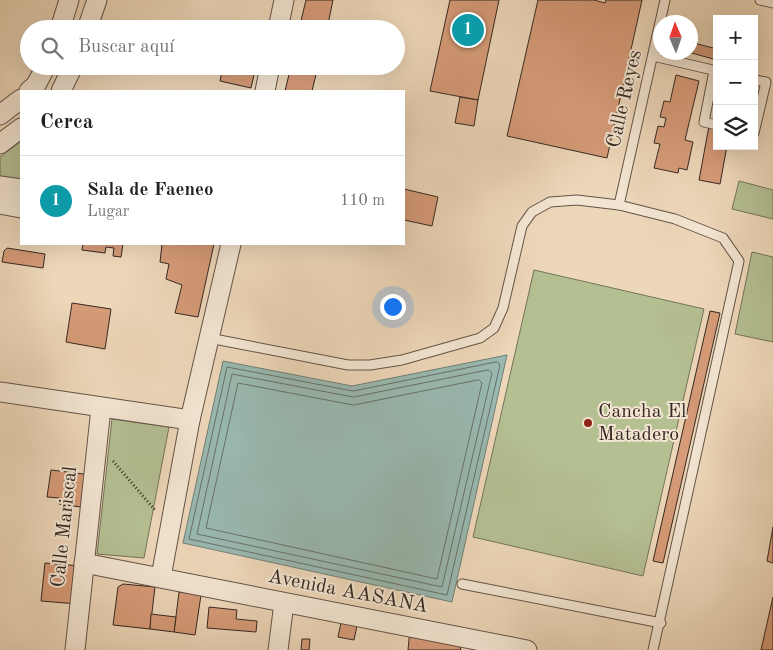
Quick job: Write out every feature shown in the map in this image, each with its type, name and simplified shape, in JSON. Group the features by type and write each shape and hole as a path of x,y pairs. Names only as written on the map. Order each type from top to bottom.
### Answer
{"street":[{"path":"63,20 69,0"},
{"path":"90,20 97,0"},
{"path":"280,20 284,0"},
{"path":"35,89 42,75"},
{"path":"61,90 69,75"},
{"path":"265,90 268,75"},
{"path":"0,115 20,100"},
{"path":"0,144 20,129"},
{"path":"0,186 20,189"},
{"path":"0,204 20,208"},
{"path":"162,577 190,420 231,245"},
{"path":"0,392 190,420"},
{"name":"Calle Mariscal","path":"75,650 101,408"},
{"name":"Avenida AASANA","path":"84,562 284,603 473,645 527,650"},
{"path":"278,650 284,603"}],"lane":[{"name":"Calle Reyes","path":"662,15 665,0"},
{"path":"760,0 773,3"},
{"name":"Calle Reyes","path":"619,205 653,56"},
{"path":"670,60 713,71"},
{"path":"713,80 704,122 713,124"},
{"path":"758,81 766,82 758,116"},
{"path":"209,338 348,365 370,365 402,360 480,338 494,328 503,308 522,226 532,212 550,202 577,200 619,205 675,219 724,238 739,261 653,650"},
{"path":"462,584 660,623"}],"path":[{"path":"97,443 171,529"}],"green space":[{"path":"20,142 20,181 0,178 0,157"},
{"path":"739,181 773,190 773,219 732,209"},
{"path":"752,252 773,257 773,342 735,334"},
{"name":"Cancha El Matadero","path":"534,270 704,309 643,576 473,537"},
{"path":"112,419 169,427 144,558 97,554"}],"water":[{"path":"507,355 452,602 183,543 223,361 352,386"}],"building":[{"path":"306,0 333,0 329,20 301,20"},
{"path":"450,0 499,0 478,100 430,91"},
{"path":"538,0 594,0 605,3 606,0 642,0 607,158 507,136"},
{"path":"698,44 713,48 713,59 698,55"},
{"path":"221,75 254,75 251,88 220,81"},
{"path":"289,75 316,75 312,90 285,90"},
{"path":"676,75 699,81 685,140 693,142 687,170 679,168 678,173 654,168 660,144 654,143 658,126 664,127 666,118 660,117 664,101 670,102"},
{"path":"460,97 478,100 474,126 455,123"},
{"path":"709,126 713,126 713,150 726,150 720,184 699,180"},
{"path":"405,189 438,197 432,226 405,220"},
{"path":"83,245 123,245 121,257 113,256 114,248 106,247 105,253 82,250"},
{"path":"162,245 214,245 198,317 175,313 182,285 166,279 169,264 160,262"},
{"path":"7,248 45,254 43,268 2,262 4,251"},
{"path":"72,303 111,309 105,349 66,342"},
{"path":"710,311 720,313 663,563 653,561"},
{"path":"51,470 92,475 88,508 59,504 60,498 47,497"},
{"path":"773,527 773,563 767,561"},
{"path":"45,563 81,566 78,604 41,601"},
{"path":"123,584 155,587 150,629 113,625 118,587"},
{"path":"179,592 201,595 195,635 174,632"},
{"path":"773,597 773,650 761,650"},
{"path":"209,607 237,610 236,619 257,621 256,632 207,628"},
{"path":"151,614 176,617 174,632 150,629"},
{"path":"342,618 358,621 354,640 338,637"},
{"path":"410,629 458,641 461,650 408,650"},
{"path":"302,639 310,639 309,650 301,650"}],"place":[{"name":"Sala de Faeneo","path":"468,30"},
{"name":"Cancha El Matadero","path":"588,423"}]}
